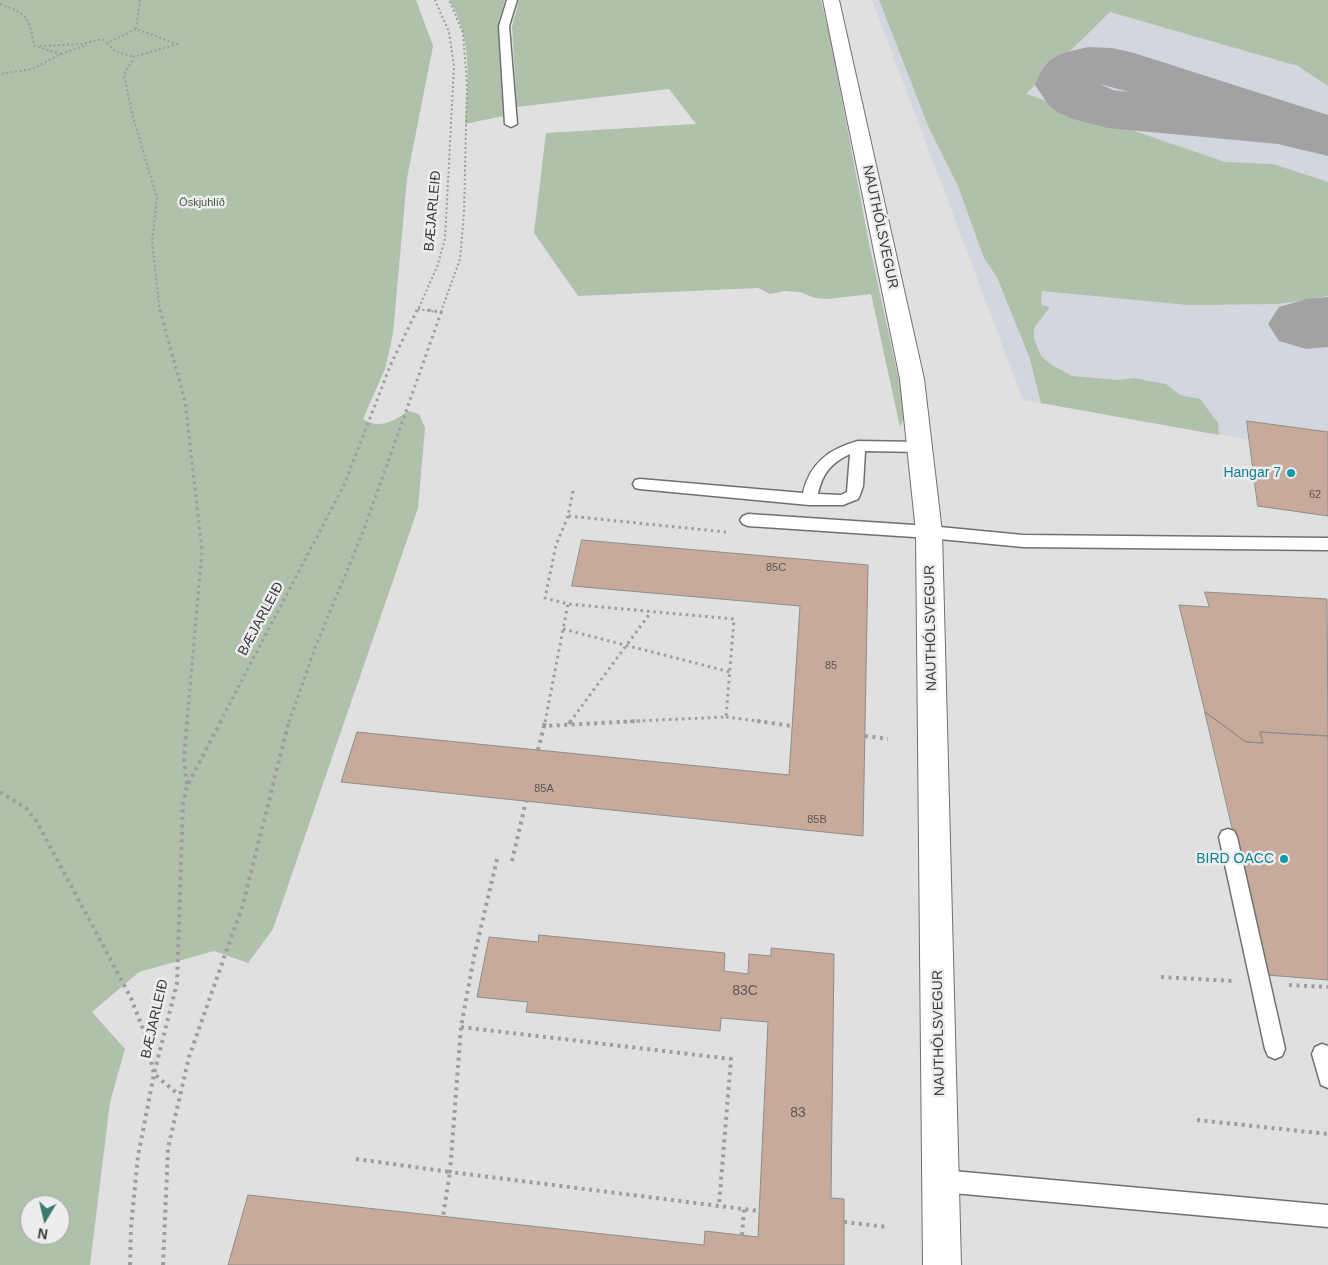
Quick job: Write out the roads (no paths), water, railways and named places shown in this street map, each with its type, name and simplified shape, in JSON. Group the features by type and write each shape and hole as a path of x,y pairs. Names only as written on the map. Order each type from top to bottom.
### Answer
{"street":[{"name":"NAUTHÓLSVEGUR","path":"831,0 912,379 929,532 942,1265"}],"lane":[{"path":"511,124 504,26 512,0"},
{"path":"640,484 809,500 843,500 853,495 856,486 858,446"},
{"path":"809,500 812,482 822,466 834,454 858,446 921,447"},
{"path":"748,520 929,532 1023,541 1328,544"},
{"path":"1228,838 1275,1049"},
{"path":"1322,1054 1328,1078"},
{"path":"942,1182 1328,1216"}],"place":[{"name":"Hangar 7","path":"1291,473"},
{"name":"BIRD OACC","path":"1284,859"}],"park label":[{"name":"Öskjuhlíð","path":"202,203"}]}
